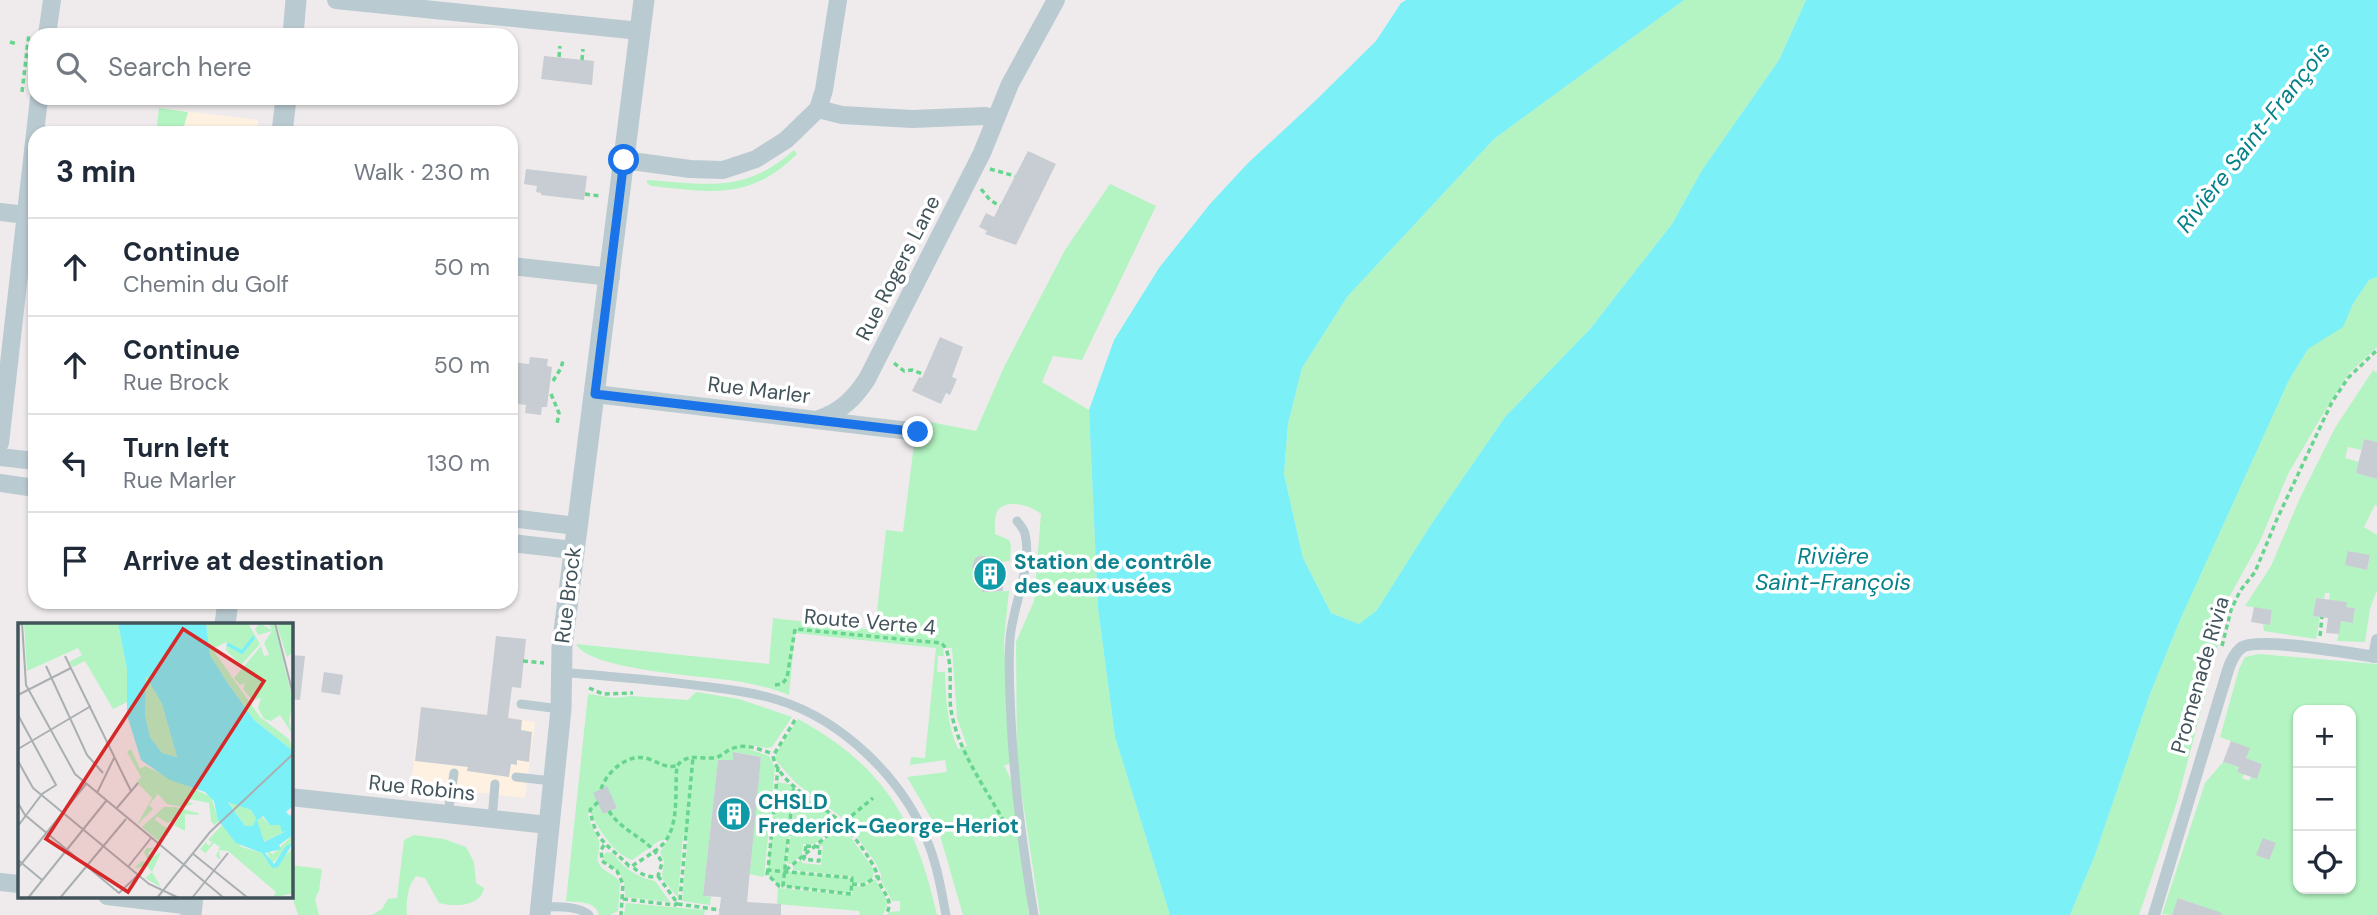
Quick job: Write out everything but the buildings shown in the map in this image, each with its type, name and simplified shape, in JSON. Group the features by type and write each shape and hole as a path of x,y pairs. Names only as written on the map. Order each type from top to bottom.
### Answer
{"street":[{"path":"48,28 52,0"},
{"path":"294,28 296,0"},
{"path":"335,0 640,31"},
{"name":"Rue Brock","path":"540,911 561,709 552,668 573,550 595,394 644,0"},
{"path":"624,160 708,170 742,166 786,140 818,109 824,90 838,0"},
{"name":"Rue Rogers Lane","path":"819,419 843,408 867,379 982,153 1010,84 1055,0"},
{"path":"37,126 38,105"},
{"path":"283,126 285,105"},
{"path":"818,109 834,114 912,119 985,116 995,118"},
{"path":"0,212 28,216"},
{"path":"0,443 28,232"},
{"path":"518,267 611,277"},
{"name":"Rue Marler","path":"595,394 918,432"},
{"path":"0,457 28,460"},
{"path":"0,483 28,487"},
{"path":"518,519 576,526"},
{"path":"518,544 573,550"},
{"path":"2154,915 2221,693 2239,650 2244,646 2265,643 2375,657 2377,640"},
{"name":"Rue Robins","path":"292,797 548,825"},
{"path":"0,882 18,884"},
{"path":"124,898 192,906"}],"lane":[{"path":"1017,521 1026,534 1026,549 1010,637 1013,763 1034,915"},
{"path":"552,668 742,691 793,705 828,724 874,762 909,805 927,839 946,915"},
{"path":"521,704 561,709"},
{"path":"448,814 454,773"},
{"path":"516,777 553,782"},
{"path":"492,819 495,784"},
{"path":"540,911 579,909 589,915"}],"path":[{"path":"10,43 17,44"},
{"path":"559,57 560,46"},
{"path":"582,60 583,49"},
{"path":"989,169 1015,176"},
{"path":"980,188 990,200 1000,206"},
{"path":"585,194 603,197"},
{"name":"Promenade Rivia","path":"2219,657 2231,610 2240,591 2255,572 2332,402 2348,378 2377,350"},
{"path":"553,381 563,361"},
{"path":"891,361 904,371 912,370 923,374"},
{"path":"551,394 559,413 557,424"},
{"name":"Route Verte 4","path":"766,683 776,685 787,678 794,629 941,643 948,652 950,707 955,728 966,754 1011,834"},
{"path":"523,661 552,668"},
{"path":"796,718 774,754 774,761 794,785 842,823 855,838 890,901 886,915"},
{"path":"601,789 611,773 627,760 636,757 647,758 670,768 686,759 719,757 733,748 743,746 774,754"},
{"path":"678,904 693,757"},
{"path":"632,866 663,844 673,824 677,766"},
{"path":"768,870 852,878 851,894 779,886 767,874 778,767"},
{"path":"783,886 794,785"},
{"path":"785,871 873,798"},
{"path":"598,802 590,810 604,845 648,877 658,876"},
{"path":"609,811 622,827 654,851 662,863 658,876"},
{"path":"604,845 601,850 602,861 620,876 623,884 621,915"},
{"path":"804,855 803,859 819,861 820,847 814,847"},
{"path":"658,876 678,904"},
{"path":"852,884 863,885 878,876"},
{"path":"623,899 719,910"}],"shaded area":[{"path":"159,108 258,120 258,126 158,126"},
{"path":"421,707 535,722 525,798 411,785"}],"green space":[{"path":"1684,0 1806,0 1779,60 1702,170 1672,224 1590,329 1505,417 1432,523 1377,610 1359,624 1331,613 1303,558 1284,474 1288,424 1302,368 1347,297 1494,139"},
{"path":"159,108 188,112 184,126 157,126"},
{"path":"794,150 797,154 763,180 729,190 693,190 651,186 647,183 647,180 707,184 742,180 759,174"},
{"path":"1110,184 1156,206 1082,360 1053,356 1042,382 1089,410 1098,608 1115,737 1170,915 1040,915 1017,763 1016,642 1034,601 1041,514 1032,508 1014,504 1002,506 995,518 995,534 1009,540 1010,561 990,563 984,556 975,558 972,567 981,574 982,592 1009,591 1004,640 1010,764 1004,765 1012,782 1029,915 963,915 939,832 907,777 947,772 945,760 910,765 911,757 925,758 936,648 795,633 789,695 742,682 626,666 586,653 576,644 769,664 773,618 875,630 886,530 903,532 914,444 922,444 925,421 976,431 1004,367 1065,250","holes":["943,648 952,648 957,718 967,746 958,749 949,721 945,672 937,672 938,656 944,656"]},
{"path":"2377,277 2377,347 2349,373 2320,419 2288,474 2261,539 2225,605 2217,650 2177,802 2139,915 2070,915 2095,855 2150,694 2180,620 2289,380 2308,349 2343,326 2353,304 2369,280"},
{"path":"2373,370 2377,373 2377,442 2364,439 2361,450 2348,447 2345,458 2359,462 2356,473 2377,479 2377,506 2375,505 2364,527 2377,535 2377,590 2370,609 2365,642 2337,641 2341,621 2353,623 2355,608 2346,607 2346,602 2342,601 2341,606 2337,605 2337,601 2329,600 2330,593 2325,593 2324,599 2316,598 2313,616 2320,617 2316,639 2264,631 2263,624 2270,625 2272,610 2245,606 2271,566 2300,498 2335,428","holes":["2349,551 2370,556 2367,570 2346,565"]},
{"path":"2259,654 2377,664 2377,915 2198,915 2201,906 2179,898 2172,915 2162,914 2205,783 2223,762 2239,767 2237,772 2244,774 2242,778 2249,781 2251,777 2257,779 2262,764 2246,758 2249,748 2220,737 2239,669 2245,657"},
{"path":"696,692 739,699 792,717 772,747 749,745 749,749 769,756 775,768 764,877 749,874 761,757 734,752 733,760 718,760 703,896 711,897 710,905 682,901 688,835 683,836 678,898 662,878 664,861 660,852 669,838 659,841 632,860 612,846 588,809 599,841 599,864 620,883 618,911 610,915 599,915 590,905 566,901 588,694 615,698 631,696 688,700","holes":["607,787 617,808 603,814 594,793"]},
{"path":"798,719 853,756 892,799 919,851 937,915 887,915 889,912 900,911 900,901 892,901 875,862 851,828 841,817 796,783 777,762 777,752"},
{"path":"777,782 794,785 785,871 852,878 851,894 779,886 767,874"},
{"path":"796,790 840,823 814,844 803,844 802,855 790,864 787,863"},
{"path":"842,825 874,870 873,877 864,884 853,883 853,877 793,870 793,866 801,860 802,863 821,865 823,846 818,845"},
{"path":"414,835 444,839 466,847 474,862 476,883 484,888 478,899 466,904 439,903 425,878 416,876 408,894 407,915 372,915 382,909 388,899 397,898 404,840"},
{"path":"607,852 613,854 631,871 655,881 670,902 625,897 621,876 602,856"},
{"path":"292,865 322,869 315,899 319,915 298,915 292,896"},
{"path":"875,879 888,902 883,915 860,915 859,911 777,904 778,888 852,895 853,886 863,887"},
{"path":"626,903 705,910 704,915 624,915"}],"water":[{"name":"Rivière Saint-François","path":"1406,0 1684,0 1494,139 1347,297 1302,368 1288,424 1284,474 1303,558 1331,613 1359,624 1377,610 1432,523 1505,417 1590,329 1672,224 1702,170 1779,60 1806,0 2377,0 2377,277 2369,280 2353,304 2343,327 2308,349 2289,380 2180,620 2150,694 2095,855 2070,915 1170,915 1115,737 1098,608 1089,410 1114,340 1159,268 1210,204 1248,163 1376,41 1401,3"}],"place":[{"name":"Station de contrôle des eaux usées","path":"990,574"},
{"name":"CHSLD Frederick-George-Heriot","path":"734,814"}],"route":[{"path":"624,160 595,394 918,432"}]}
